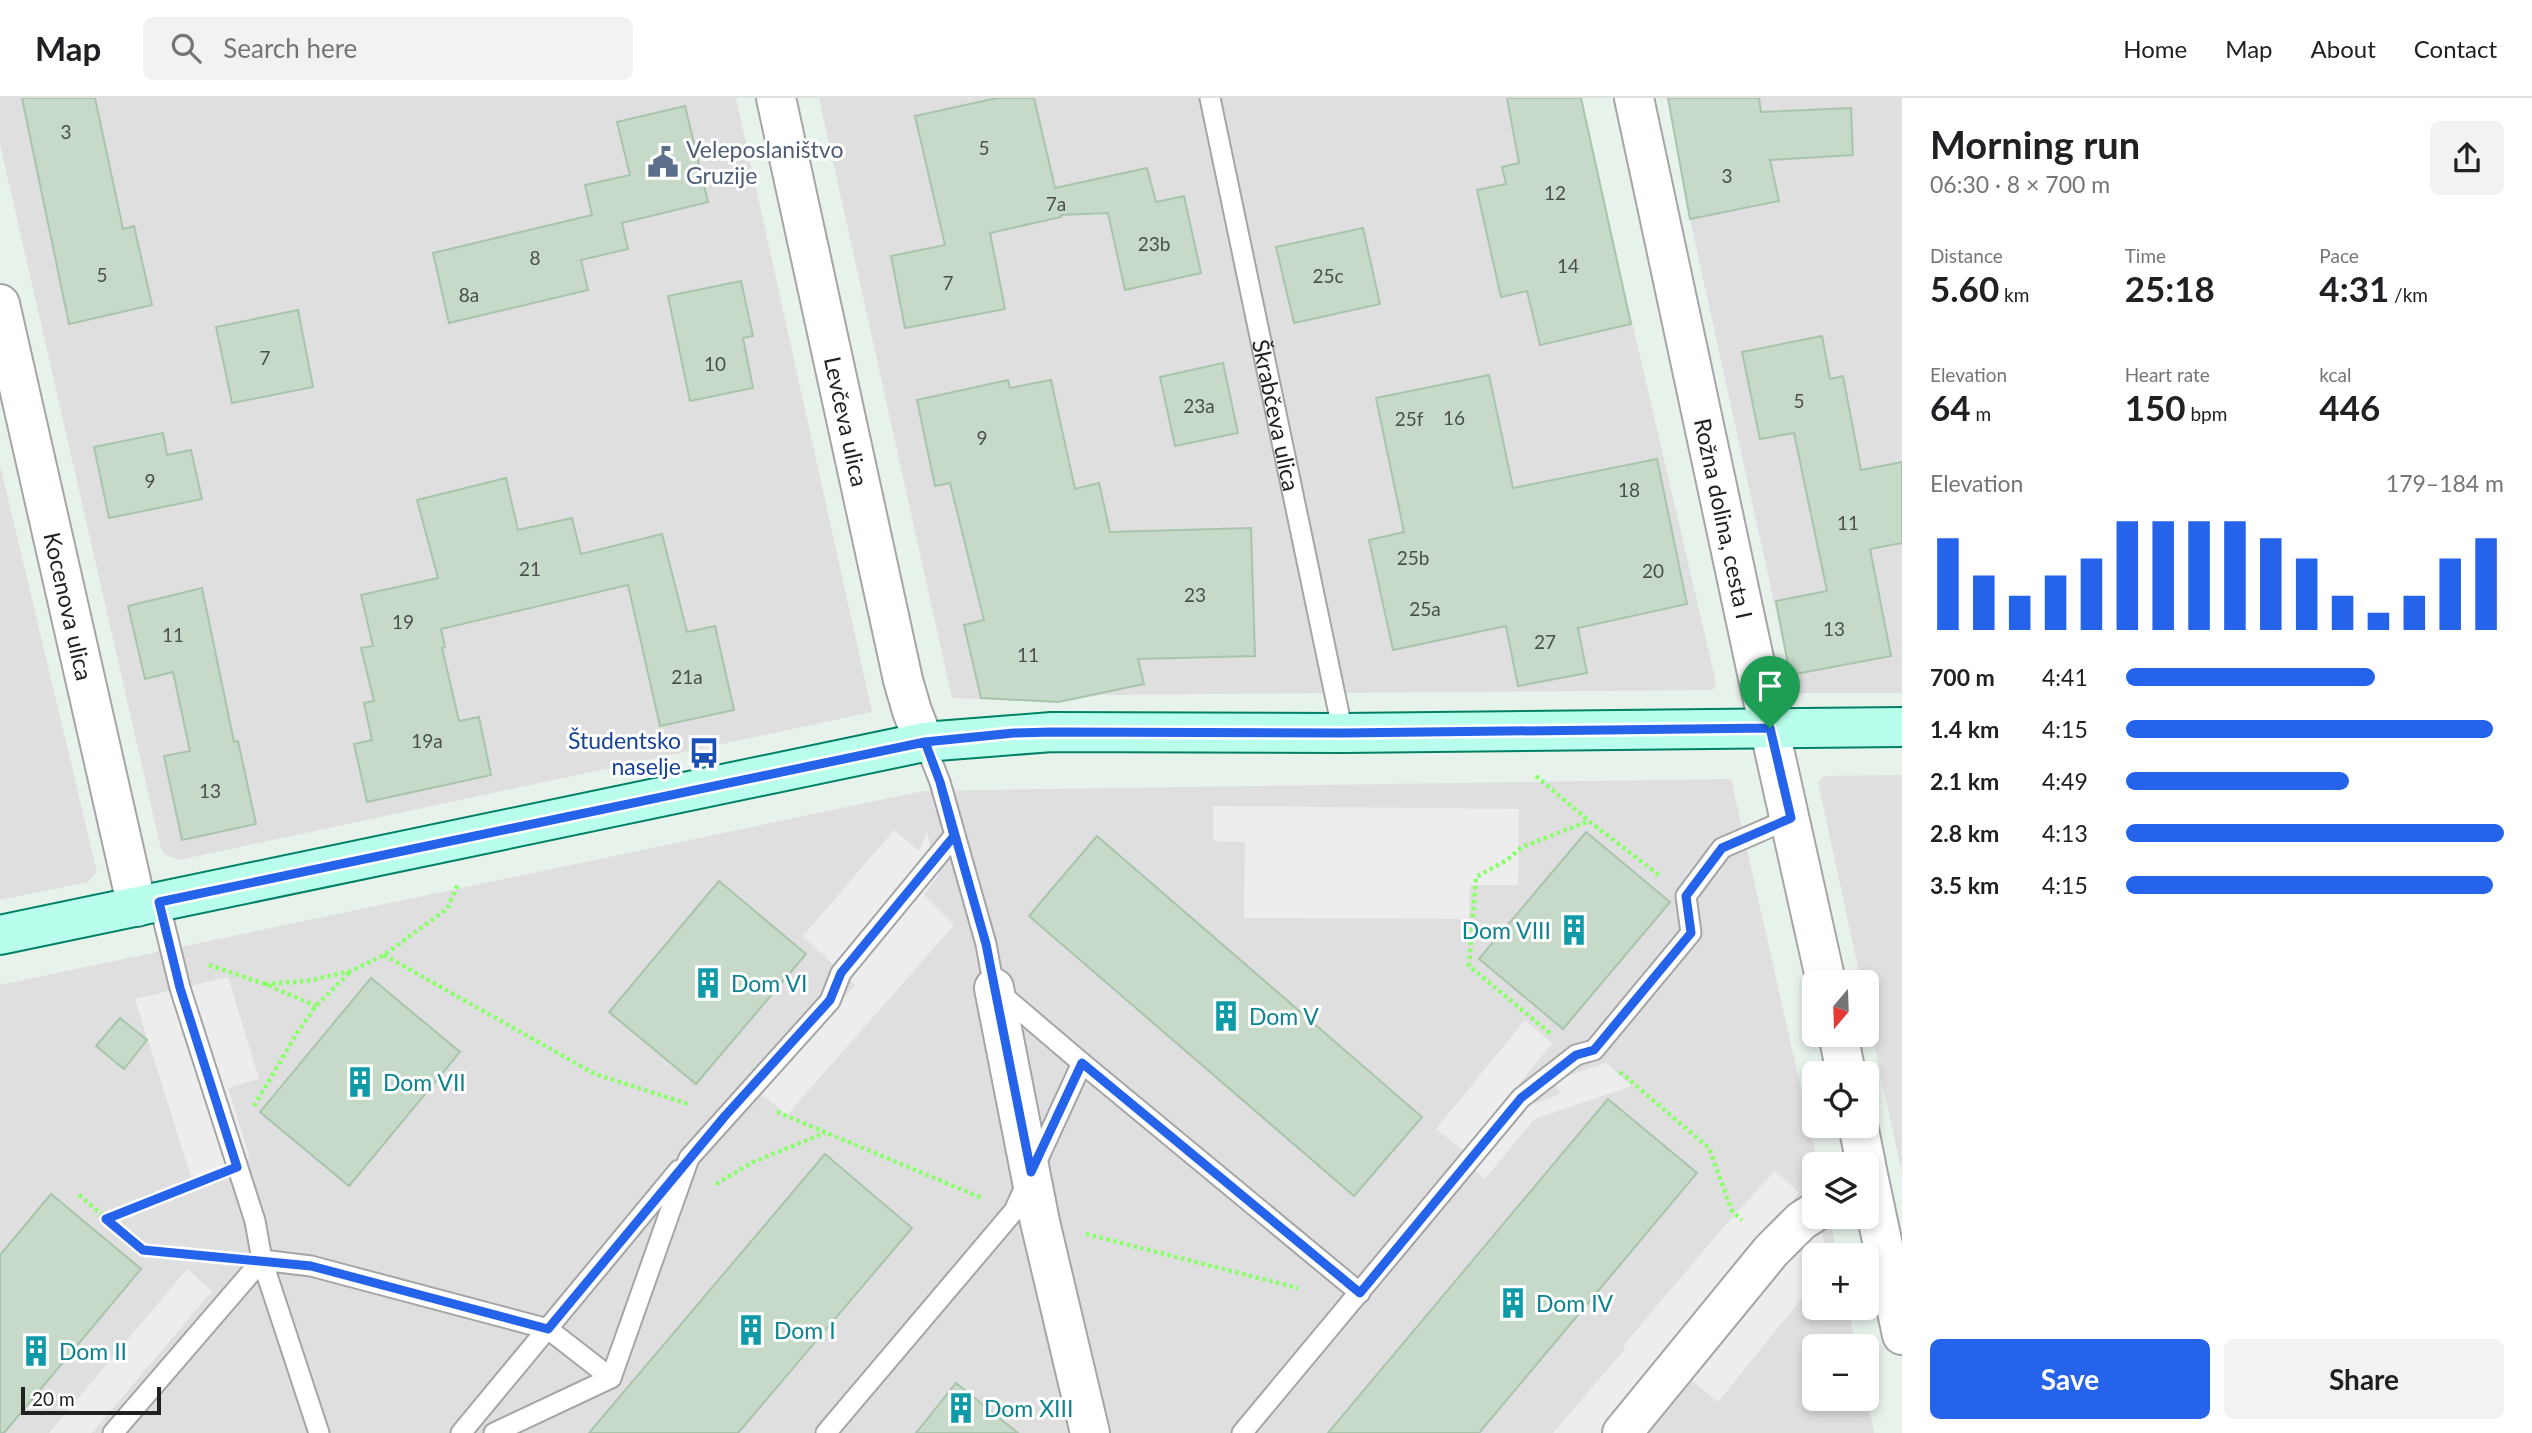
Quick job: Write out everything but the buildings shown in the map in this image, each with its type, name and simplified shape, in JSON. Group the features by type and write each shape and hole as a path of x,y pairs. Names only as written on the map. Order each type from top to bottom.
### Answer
{"street":[{"name":"Levčeva ulica","path":"776,98 903,680 925,742"},
{"name":"Rožna dolina, cesta I","path":"1634,98 1823,970"},
{"name":"Kocenova ulica","path":"0,304 148,904"},
{"path":"0,935 925,742 1052,732 1343,733 1902,727"},
{"path":"994,988 1040,1222 1090,1433"},
{"path":"1622,1433 1771,1251 1802,1220"},
{"path":"1879,1227 1902,1335"}],"lane":[{"name":"Škrabčeva ulica","path":"1210,98 1343,733"},
{"path":"925,742 940,782 986,944 994,988 1360,1293"},
{"path":"1242,1433 1521,1098 1585,1052 1691,933 1686,896 1722,848 1791,818"},
{"path":"461,1433 725,1116 830,1000 841,973 954,836"},
{"path":"148,904 173,961 255,1221 262,1260 319,1433"},
{"path":"826,1433 1014,1211 1082,1063"},
{"path":"494,1433 611,1378 690,1158"},
{"path":"262,1260 311,1266 548,1329 611,1378"},
{"path":"113,1433 262,1260"}],"path":[{"path":"1532,772 1589,821 1686,896"},
{"path":"1589,821 1522,847 1507,860 1476,877 1469,966 1709,1147 1732,1211 1771,1251"},
{"path":"265,984 307,981 351,971 384,955 447,909 460,880"},
{"path":"384,955 595,1073 725,1116"},
{"path":"173,961 186,960 207,964 265,984 316,1006"},
{"path":"230,1147 297,1032 316,1006 351,971"},
{"path":"667,1220 698,1195 753,1163 826,1132"},
{"path":"106,1219 237,1167"},
{"path":"79,1195 143,1250 262,1260"}],"shaded area":[{"path":"0,98 736,98 872,712 179,860 166,855 161,849 0,144"},
{"path":"819,98 1580,98 1716,683 1713,690 1099,695 1065,702 952,698"},
{"path":"1668,98 1902,98 1902,693 1800,693 1790,675 1690,219"},
{"path":"0,465 97,872 88,882 0,900"},
{"path":"1902,775 1902,1173 1875,1047 1880,1046 1880,970 1858,970 1818,782 1824,776"},
{"path":"1731,779 1802,1093 1802,1138 1812,1138 1815,1152 1802,1152 1802,1229 1832,1229 1835,1243 1802,1243 1802,1320 1851,1320 1854,1334 1802,1334 1802,1411 1870,1411 1874,1433 0,1433 0,985 923,791"},
{"path":"1213,806 1519,809 1518,885 1470,885 1469,919 1244,918 1245,842 1213,841"},
{"path":"894,830 919,851 927,832 939,874 924,895 954,925 787,1115 761,1094 855,985 803,936"},
{"path":"228,977 259,1079 228,1088 250,1159 191,1177 135,999"},
{"path":"1525,1020 1552,1043 1464,1151 1436,1129"},
{"path":"1606,1063 1632,1086 1534,1119 1485,1179 1473,1169 1522,1110 1561,1094 1553,1081"},
{"path":"1775,1171 1799,1193 1649,1368 1645,1365 1656,1376 1609,1433 1553,1433 1727,1223"},
{"path":"1814,1229 1820,1229 1825,1243 1802,1243 1802,1298 1718,1402 1690,1379 1784,1262"},
{"path":"187,1269 212,1291 92,1433 49,1433"}],"place":[{"name":"Veleposlaništvo Gruzije","path":"663,162"},
{"name":"Študentsko naselje","path":"704,753"},
{"name":"Dom VIII","path":"1574,930"},
{"name":"Dom VI","path":"708,983"},
{"name":"Dom V","path":"1226,1016"},
{"name":"Dom VII","path":"360,1082"},
{"name":"Dom IV","path":"1513,1303"},
{"name":"Dom I","path":"751,1330"},
{"name":"Dom II","path":"36,1351"},
{"name":"Dom XIII","path":"961,1408"}],"route":[{"path":"1770,728 1343,733 1052,732 925,742 940,782 954,836 841,973 830,1000 725,1116 548,1329 311,1266 143,1250 106,1219 237,1167 180,988 159,902 925,742 940,782 986,944 1031,1172 1082,1063 1360,1293 1521,1098 1576,1055 1594,1050 1691,933 1686,896 1722,848 1791,818 1770,728"}]}
